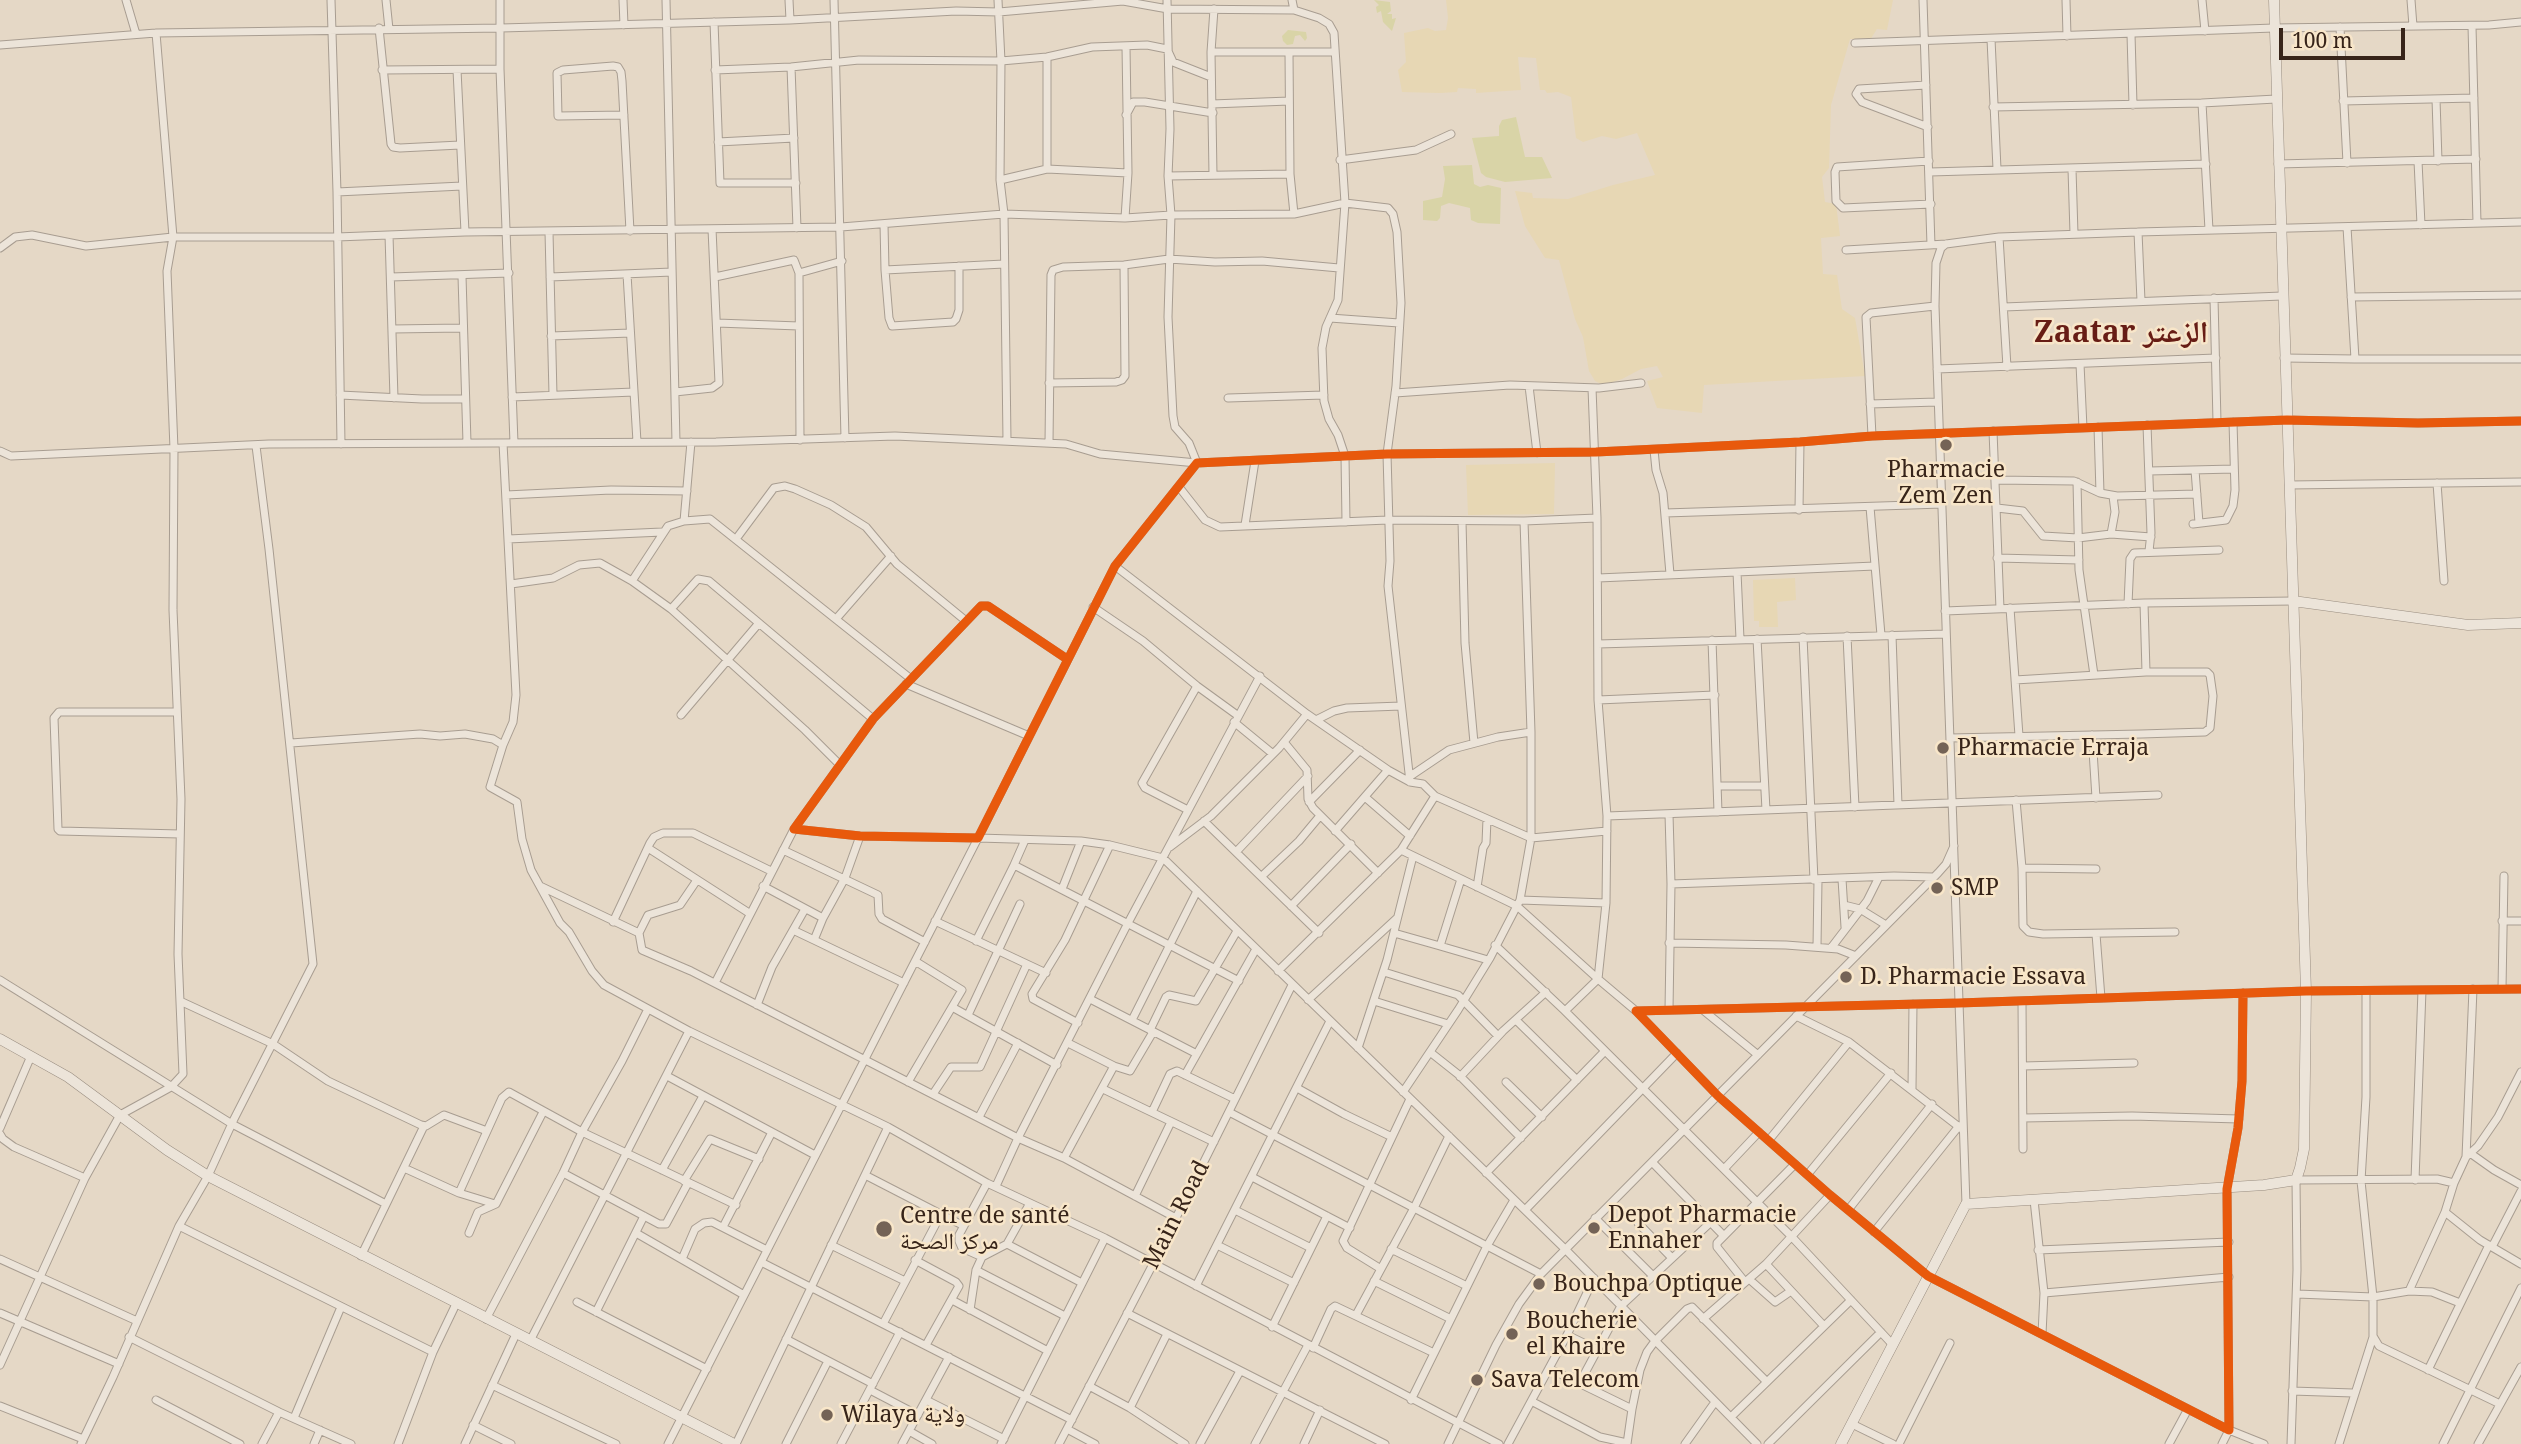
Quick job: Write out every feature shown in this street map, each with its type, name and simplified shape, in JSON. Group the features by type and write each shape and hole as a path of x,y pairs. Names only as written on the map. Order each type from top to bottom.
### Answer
{"street":[{"path":"126,0 136,34"},
{"path":"331,0 341,444"},
{"path":"386,0 389,29"},
{"path":"500,0 500,69 514,443"},
{"path":"623,0 624,25"},
{"path":"666,0 676,442"},
{"path":"789,0 790,20"},
{"path":"834,0 845,438"},
{"path":"956,0 956,10"},
{"path":"998,0 1001,61 999,180 1004,214 1007,440"},
{"path":"1292,0 1294,10"},
{"path":"1923,0 1931,245"},
{"path":"2066,0 2067,36"},
{"path":"2202,0 2205,31"},
{"path":"2274,0 2306,991 2304,1149 2296,1180 2297,1294 2291,1444"},
{"path":"2411,0 2413,26"},
{"path":"0,45 156,33 624,25 790,20 956,10 999,12 1123,1 1214,9 1294,10 1319,18 1329,24 1334,33 1340,160 1345,203 1338,300 1323,337 1324,395 1329,419 1345,456 1346,522"},
{"path":"1167,4 1170,141 1168,176 1171,215 1168,317 1174,423 1177,431 1189,443 1197,463"},
{"path":"1213,175 1211,52 1214,9"},
{"path":"714,22 721,184 796,183"},
{"path":"1854,43 2274,28 2472,26 2521,22"},
{"path":"2472,26 2477,223"},
{"path":"2340,27 2347,163"},
{"path":"379,29 389,138 393,147 460,145"},
{"path":"0,1366 85,1178 120,1115 171,1087 183,1074 178,954 180,834 173,610 174,449 167,271 173,237 156,33"},
{"path":"2131,34 2133,104"},
{"path":"1991,39 1997,169"},
{"path":"715,70 926,59 1001,61 1047,57 1092,47 1147,45 1167,49"},
{"path":"1125,218 1128,173 1126,47"},
{"path":"1167,49 1173,62 1212,77"},
{"path":"1211,52 1335,52"},
{"path":"1289,52 1290,174 1294,214"},
{"path":"1047,57 1047,169"},
{"path":"624,115 558,116 557,73 563,70 618,67 621,72 624,115 631,231"},
{"path":"791,67 797,228"},
{"path":"382,70 500,69"},
{"path":"457,71 466,232"},
{"path":"1926,85 1859,89 1856,94 1862,102 1928,127"},
{"path":"2343,101 2474,98"},
{"path":"1993,107 2276,99"},
{"path":"2436,99 2438,160"},
{"path":"1212,104 1289,101"},
{"path":"1126,116 1133,102 1213,113"},
{"path":"2202,103 2209,230"},
{"path":"1340,160 1416,150 1451,134"},
{"path":"718,142 794,138"},
{"path":"2278,164 2476,159"},
{"path":"1929,161 1837,167 1836,201 1843,208 1931,204"},
{"path":"2418,161 2421,225"},
{"path":"1930,173 2206,164"},
{"path":"999,180 1047,169 1128,173"},
{"path":"2072,169 2074,234"},
{"path":"1168,176 1290,174"},
{"path":"337,192 462,186"},
{"path":"0,248 15,237 32,234 86,247 173,237 337,237 466,232 841,227 1004,214 1125,218 1294,214 1345,203 1388,208 1393,214 1399,247 1395,393 1387,454 1389,598 1409,779"},
{"path":"1846,250 1946,244 1999,237 2521,222"},
{"path":"884,224 890,323 895,327 953,322 960,310 959,266"},
{"path":"2347,226 2355,359"},
{"path":"675,392 718,386 712,229"},
{"path":"549,232 553,395"},
{"path":"2138,232 2141,301"},
{"path":"389,235 394,398"},
{"path":"1999,237 2007,367"},
{"path":"1842,1444 1966,1204 1961,1128 1935,306 1936,263 1941,248 1946,244"},
{"path":"1049,443 1051,272 1063,267 1124,265 1169,259 1262,261 1339,268"},
{"path":"715,277 794,260 799,273 800,440"},
{"path":"799,273 842,261"},
{"path":"885,270 1004,264"},
{"path":"1049,383 1116,382 1125,376 1124,265"},
{"path":"550,277 672,272"},
{"path":"391,277 509,273"},
{"path":"627,274 636,442"},
{"path":"462,276 467,443"},
{"path":"2351,298 2521,295"},
{"path":"2004,307 2282,296"},
{"path":"2214,298 2217,422"},
{"path":"1872,436 1866,317 1871,313 1935,306"},
{"path":"1330,318 1399,323"},
{"path":"717,323 799,326"},
{"path":"392,329 462,328"},
{"path":"551,336 630,333"},
{"path":"1937,369 2216,358"},
{"path":"2284,358 2521,359"},
{"path":"2080,364 2083,428"},
{"path":"1395,393 1510,385 1592,388 1641,383"},
{"path":"1529,386 1537,453"},
{"path":"1565,1011 1598,979 1606,903 1607,816 1598,700 1596,452 1592,388"},
{"path":"512,397 634,392"},
{"path":"340,395 465,399"},
{"path":"1228,398 1324,395"},
{"path":"1870,404 1937,402"},
{"path":"0,451 11,456 341,444 691,442 908,436 1066,444 1100,454 1197,463 1387,454 1654,450 1872,436 2287,419 2418,423 2521,421"},
{"path":"2196,470 2196,524 2226,520 2235,501 2233,422"},
{"path":"2147,425 2151,537 2149,551"},
{"path":"2098,427 2100,493"},
{"path":"1993,431 2000,609"},
{"path":"684,520 691,442"},
{"path":"1799,510 1800,442"},
{"path":"503,443 516,707 490,787 517,802 522,839 531,870 560,923 569,932 599,979 689,1031 888,1127 987,1183 1105,1238 1499,1444"},
{"path":"0,1406 82,1442 178,1226 208,1176 313,964 291,743 256,446"},
{"path":"1654,450 1665,513 1670,574"},
{"path":"1245,526 1255,461"},
{"path":"668,1444 1115,566 1197,463"},
{"path":"2148,471 2234,469"},
{"path":"1996,480 2077,482 2113,496 2197,494"},
{"path":"2077,482 2078,560 2094,675"},
{"path":"2289,485 2521,482"},
{"path":"2438,483 2444,581"},
{"path":"736,538 768,494 774,488 785,486 831,505 854,518 866,527 897,564 966,621"},
{"path":"1180,487 1205,520 1213,525 1597,518"},
{"path":"506,495 611,490 687,491"},
{"path":"2111,534 2114,522 2113,496"},
{"path":"1665,513 1942,504"},
{"path":"1870,507 1881,635"},
{"path":"1997,508 2023,511 2043,536 2078,538 2111,534 2151,537"},
{"path":"632,581 662,532 673,523 710,519 836,619 909,682 1029,736"},
{"path":"1462,520 1465,643 1474,743"},
{"path":"1403,1092 1464,1000 1518,903 1531,838 1531,732 1524,521"},
{"path":"508,539 662,532"},
{"path":"2127,604 2131,555 2136,552 2219,550"},
{"path":"836,619 891,556"},
{"path":"1997,558 2078,560"},
{"path":"511,584 553,578 579,565 593,562 607,564 671,609 839,764"},
{"path":"1115,566 1307,714 1388,769 1423,784 1435,796 1531,838 1607,831"},
{"path":"1598,578 1875,566"},
{"path":"1737,572 1740,639"},
{"path":"671,609 698,579 709,581 873,719"},
{"path":"1945,611 2144,603 2293,601 2468,625 2521,623"},
{"path":"2144,603 2146,672"},
{"path":"715,983 782,850 839,764 873,719 981,606 988,606 1068,659"},
{"path":"1093,607 1143,641 1236,718 1273,754"},
{"path":"2010,608 2019,736"},
{"path":"681,715 759,622"},
{"path":"1598,644 1946,634"},
{"path":"1892,635 1898,805"},
{"path":"1847,636 1855,807"},
{"path":"1803,637 1817,947"},
{"path":"1757,639 1766,810"},
{"path":"1712,640 1718,812"},
{"path":"1950,738 2208,731 2213,696 2209,673 2146,672 2015,680"},
{"path":"996,1186 1128,923 1260,676"},
{"path":"1188,810 1145,788 1142,783 1197,686"},
{"path":"1598,700 1715,695"},
{"path":"1316,720 1347,708 1401,706"},
{"path":"176,712 59,712 54,718 60,831 180,834"},
{"path":"1168,848 1204,821 1273,754 1307,714"},
{"path":"1409,779 1449,750 1531,732"},
{"path":"291,743 420,734 465,734 493,739 503,744"},
{"path":"2092,735 2096,797"},
{"path":"1284,742 1306,767 1309,802 1319,817 1351,844 1378,873"},
{"path":"1309,802 1360,750"},
{"path":"1335,831 1388,769"},
{"path":"1236,852 1308,776"},
{"path":"1718,786 1764,786"},
{"path":"1607,816 2158,795"},
{"path":"1278,971 1401,850 1435,796"},
{"path":"1365,797 1410,836"},
{"path":"2017,800 2023,926 2029,932 2175,932"},
{"path":"1669,814 1669,1010"},
{"path":"1262,877 1319,817"},
{"path":"1477,887 1486,843 1487,819"},
{"path":"1204,821 1319,933"},
{"path":"794,829 860,836 1081,841 1110,845 1163,859 1565,1249 1757,1444"},
{"path":"613,922 648,848 654,838 663,833 692,833 771,871"},
{"path":"814,940 822,918 845,878 860,836"},
{"path":"976,941 1025,840"},
{"path":"1062,889 1081,841"},
{"path":"1291,906 1351,844"},
{"path":"1078,1023 1034,999 1032,994 1046,973 1110,845"},
{"path":"1448,1444 1496,1345 1519,1304 1541,1274 1933,877 1945,864 1954,846"},
{"path":"648,848 749,913"},
{"path":"782,850 878,895 879,914 882,919 925,942"},
{"path":"1401,850 1477,887 1518,903 1606,903"},
{"path":"1357,1048 1384,972 1413,856"},
{"path":"1014,865 1215,966 1239,981"},
{"path":"2022,868 2096,869"},
{"path":"2502,989 2504,876"},
{"path":"1831,948 1860,909 1879,877"},
{"path":"1671,884 1933,877"},
{"path":"1440,946 1461,879"},
{"path":"1842,879 1845,928"},
{"path":"697,880 680,905 648,915 639,933 642,950 715,983 1018,1138 1064,1158 1176,1218"},
{"path":"539,885 639,933"},
{"path":"763,886 822,918"},
{"path":"1132,1020 1197,891"},
{"path":"1518,903 1636,1011 1718,1096 1830,1195 1928,1276 2229,1430 2264,1444"},
{"path":"968,1015 1020,904"},
{"path":"1844,905 1860,909 1886,925"},
{"path":"757,1005 772,967 806,909"},
{"path":"1308,1000 1397,918"},
{"path":"936,921 1046,973"},
{"path":"2502,921 2521,921"},
{"path":"793,930 904,983"},
{"path":"1068,1043 1114,1066 1126,1071 1132,1070 1166,997 1171,995 1194,1002 1237,930"},
{"path":"1394,933 1488,960"},
{"path":"2096,934 2101,998"},
{"path":"1669,943 1817,947 1831,948 1856,956"},
{"path":"1495,945 1685,1129 1792,1237 1893,1345"},
{"path":"1185,1075 1256,949"},
{"path":"908,1082 962,990 915,961"},
{"path":"933,1094 951,1067 980,1067 1027,964"},
{"path":"1384,972 1449,991 1464,1000 1498,1036"},
{"path":"0,980 232,1124 386,1204"},
{"name":"Main Road","path":"1059,1444 1153,1264 1292,985"},
{"path":"2468,1155 2473,989"},
{"path":"1636,1011 2306,991 2521,989"},
{"path":"2414,1180 2422,990"},
{"path":"2339,1444 2353,1393 2374,1336 2373,1297 2361,1181 2366,1097 2366,991"},
{"path":"1460,1077 1498,1036 1546,992"},
{"path":"2222,1444 2229,1430 2227,1189 2239,1119 2244,1037 2243,993"},
{"path":"1090,999 1197,1054"},
{"path":"180,1001 273,1044 328,1081 424,1126"},
{"path":"1374,1001 1448,1024"},
{"path":"2022,1001 2023,1149"},
{"path":"1912,1089 1913,1004"},
{"path":"952,1007 1057,1065"},
{"path":"486,1319 648,1009"},
{"path":"1703,1010 1758,1055"},
{"path":"1796,1016 1849,1042 1961,1128"},
{"path":"1516,1020 1577,1080"},
{"path":"1196,1286 1330,1021"},
{"path":"530,1341 689,1031"},
{"path":"0,1039 68,1077 167,1150 208,1176 735,1444 888,1127"},
{"path":"1769,1140 1849,1042"},
{"path":"979,1117 1018,1043"},
{"path":"1486,1173 1605,1051"},
{"path":"1430,1052 1460,1077 1521,1138"},
{"path":"1525,1210 1677,1053"},
{"path":"0,1128 31,1056"},
{"path":"2023,1066 2134,1063"},
{"path":"1064,1158 1114,1066"},
{"path":"1152,1112 1173,1072 1236,1099"},
{"path":"2409,1291 2468,1155 2498,1118 2521,1072"},
{"path":"1808,1174 1891,1073"},
{"path":"667,1076 815,1155"},
{"path":"1506,1082 1542,1116"},
{"path":"1297,1088 1392,1138"},
{"path":"1103,1089 1214,1142"},
{"path":"459,1193 502,1098 509,1092 582,1132 736,1205"},
{"path":"662,1170 702,1096"},
{"path":"1381,1269 1343,1245 1410,1099"},
{"path":"1848,1210 1932,1104"},
{"path":"469,1233 478,1212 496,1204 543,1112"},
{"path":"1229,1112 1541,1274"},
{"path":"361,1256 424,1126 444,1115 487,1131"},
{"path":"2023,1118 2132,1116 2239,1119"},
{"path":"1135,1196 1171,1122"},
{"path":"1874,1232 1961,1128"},
{"path":"723,1227 772,1132"},
{"path":"1724,1169 1759,1132"},
{"path":"0,1134 14,1147 85,1178"},
{"path":"1356,1315 1414,1208 1449,1136"},
{"path":"563,1173 659,1224 666,1224 710,1139 759,1158"},
{"path":"2468,1155 2521,1185"},
{"path":"1652,1162 1724,1236"},
{"path":"1791,1291 1776,1302 1747,1280 1717,1247 1717,1243 1795,1164"},
{"path":"404,1168 459,1193 496,1204"},
{"path":"865,1175 964,1226"},
{"path":"1252,1177 1350,1228"},
{"path":"1966,1204 2227,1189 2296,1180 2437,1179 2454,1183"},
{"path":"982,1257 960,1245 959,1235 987,1183"},
{"path":"2428,1370 2460,1303 2521,1191"},
{"path":"1703,1319 1766,1264 1830,1195"},
{"path":"1411,1400 1487,1246 1514,1200"},
{"path":"2034,1200 2044,1293 2042,1334"},
{"path":"970,1310 976,1270 982,1257 1007,1244 1030,1203"},
{"path":"1235,1210 1311,1248"},
{"path":"2445,1212 2490,1246 2521,1264"},
{"path":"883,1324 941,1214"},
{"path":"596,1312 644,1216"},
{"path":"1272,1327 1327,1216"},
{"path":"1595,1218 1653,1276"},
{"path":"682,1259 695,1229 704,1223 712,1222 767,1250"},
{"path":"1579,1384 1621,1306 1710,1222"},
{"path":"1638,1223 1672,1258"},
{"path":"178,1226 278,1273 433,1352"},
{"path":"636,1233 744,1295"},
{"path":"926,1400 1002,1441 1105,1238"},
{"path":"2038,1250 2229,1242"},
{"path":"1007,1244 1082,1283"},
{"path":"831,1245 905,1281"},
{"path":"1217,1245 1294,1283"},
{"path":"1391,1249 1467,1286"},
{"path":"0,1259 137,1321"},
{"path":"915,1260 956,1282 958,1289 926,1345"},
{"path":"761,1262 1072,1420"},
{"path":"1766,1264 1824,1326"},
{"path":"976,1270 1065,1316"},
{"path":"2044,1293 2229,1277"},
{"path":"1508,1444 1533,1402 1594,1278"},
{"path":"1374,1281 1451,1319"},
{"path":"2443,1444 2521,1288"},
{"path":"2297,1294 2373,1297 2409,1291 2432,1292 2460,1303"},
{"path":"952,1300 1048,1351"},
{"path":"1731,1417 1851,1300"},
{"path":"577,1302 707,1369"},
{"path":"398,1444 433,1352 456,1304"},
{"path":"1255,1444 1333,1307 1338,1306 1434,1353"},
{"path":"294,1418 341,1307"},
{"path":"1533,1402 1600,1437 1627,1443 1640,1370 1655,1341 1690,1307 1767,1382"},
{"path":"0,1313 118,1364"},
{"path":"1127,1313 1385,1444"},
{"path":"853,1444 842,1442 901,1332"},
{"path":"1768,1444 1881,1332"},
{"path":"465,1444 516,1334"},
{"path":"1130,1408 1167,1334"},
{"path":"1567,1335 1598,1350"},
{"path":"2374,1336 2379,1346 2500,1404"},
{"path":"129,1337 278,1412 351,1444"},
{"path":"786,1339 918,1415"},
{"path":"1899,1444 1950,1343"},
{"path":"902,1444 949,1357"},
{"path":"786,1444 828,1361"},
{"path":"2478,1444 2521,1367"},
{"path":"1550,1369 1632,1409"},
{"path":"1200,1444 1240,1371"},
{"path":"492,1385 616,1444"},
{"path":"1089,1386 1130,1408 1185,1444"},
{"path":"2292,1391 2353,1393"},
{"path":"156,1400 236,1443"},
{"path":"1685,1444 1715,1402"},
{"path":"2169,1444 2188,1409"},
{"path":"1304,1444 1320,1410"},
{"path":"262,1444 278,1412"},
{"path":"1852,1424 1893,1444"},
{"path":"473,1426 511,1444"},
{"path":"1067,1429 1095,1444"},
{"path":"314,1444 320,1430"},
{"path":"909,1431 932,1444"}],"shaded area":[{"path":"1374,0 1390,2 1391,11 1387,14 1392,14 1392,19 1396,18 1392,31 1383,22 1381,11 1377,13 1376,7 1379,5"},
{"path":"1446,0 1893,0 1887,30 1877,29 1870,40 1850,39 1831,105 1829,168 1822,177 1825,202 1836,204 1840,236 1821,238 1823,274 1837,275 1842,309 1855,318 1865,376 1704,385 1702,413 1657,408 1647,381 1663,377 1657,366 1641,369 1603,385 1595,381 1589,371 1583,337 1575,319 1559,260 1545,258 1525,226 1515,191 1532,193 1533,198 1568,199 1655,175 1637,133 1616,139 1602,136 1583,142 1576,138 1571,97 1540,90 1536,58 1518,57 1521,90 1476,93 1476,89 1458,88 1457,92 1402,92 1398,70 1406,62 1404,33 1428,28 1435,31 1446,30"},
{"path":"1288,30 1306,32 1307,38 1305,41 1300,35 1295,36 1293,44 1287,45 1282,36"},
{"path":"1516,117 1525,157 1542,157 1552,178 1505,182 1481,173 1472,138 1499,136 1502,120"},
{"path":"1472,165 1474,184 1501,188 1500,224 1478,223 1471,220 1470,208 1449,203 1441,206 1440,218 1437,221 1423,220 1423,201 1442,197 1445,179 1443,166"},
{"path":"1555,463 1554,514 1468,515 1466,465"},
{"path":"1795,578 1796,600 1777,602 1778,627 1759,627 1759,621 1754,621 1753,580"}],"cycle path":[{"path":"1067,659 988,606 981,606 873,719 794,829 860,836 978,838 1115,566 1197,463 1387,454 1596,452 1872,436 2287,420 2418,423 2521,421"},
{"path":"2243,993 2242,1081 2238,1128 2227,1189 2229,1430 1928,1276 1830,1195 1718,1096 1636,1011 2306,991 2521,989"}],"place":[{"name":"Pharmacie Zem Zen","path":"1946,445"},
{"name":"Pharmacie Erraja","path":"1943,748"},
{"name":"SMP","path":"1937,888"},
{"name":"D. Pharmacie Essava","path":"1846,977"},
{"name":"Depot Pharmacie Ennaher","path":"1594,1228"},
{"name":"Centre de santé مركز الصحة","path":"884,1229"},
{"name":"Bouchpa Optique","path":"1539,1284"},
{"name":"Boucherie el Khaire","path":"1512,1334"},
{"name":"Sava Telecom","path":"1477,1380"},
{"name":"Wilaya ولاية","path":"827,1415"}],"district":[{"name":"Zaatar الزعتر","path":"2121,333"}]}
